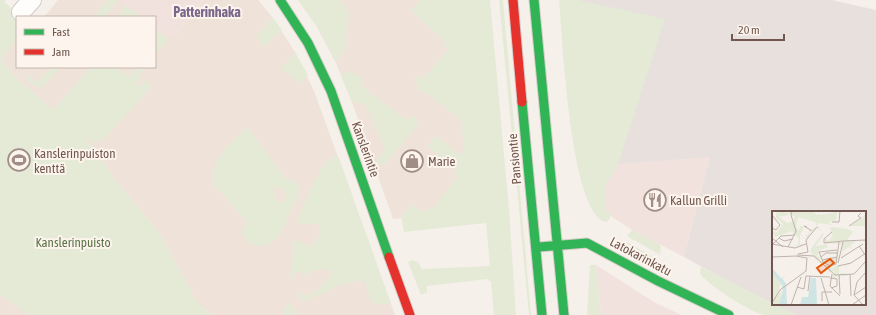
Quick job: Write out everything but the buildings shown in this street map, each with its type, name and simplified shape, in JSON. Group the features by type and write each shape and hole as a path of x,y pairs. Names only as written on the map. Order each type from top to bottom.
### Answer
{"main road":[{"name":"Kanslerintie","path":"280,0 302,33 331,91 410,315"},
{"name":"Pansiontie","path":"513,0 542,315"},
{"path":"534,0 564,315"},
{"name":"Latokarinkatu","path":"536,247 587,243 658,281 729,315"}],"shaded area":[{"path":"58,0 126,0 124,3 140,16 45,16"},
{"path":"126,0 204,0 174,37 169,33 165,36 156,29 156,16 140,16 123,3"},
{"path":"204,0 258,0 273,18 295,52 314,91 395,315 212,315 198,304 160,234 113,177 96,151 53,110 14,76 1,59 16,40 16,68 156,68 156,29 165,36 169,33 174,37"},
{"path":"298,0 466,0 485,211 393,219 352,102 335,61 316,25"},
{"path":"572,0 832,0 876,10 876,315 796,315 775,305 866,305 866,211 772,211 772,304 684,257 710,157 587,167"},
{"path":"710,157 684,257 632,230 612,217 612,215 590,194 587,167"},
{"path":"596,265 654,302 681,315 601,315"},
{"path":"0,294 29,315 0,315"}],"green space":[{"name":"Kanslerinpuisto","path":"0,0 6,0 4,2 21,16 16,16 16,40 1,59 14,76 53,110 90,68 122,68 120,71 130,76 138,68 145,68 139,75 141,77 136,84 140,87 145,81 152,86 104,139 94,142 81,136 96,151 113,177 160,234 198,304 212,315 24,315 26,313 0,294"},
{"path":"107,0 118,0 106,16 95,16"},
{"path":"298,0 337,0 345,6 349,15 344,51 335,61 316,25"},
{"path":"420,0 490,0 509,210 516,315 494,315 491,282 487,279 427,286 427,292 421,295 408,262 412,260 418,262 422,269 490,266 486,223 404,232 401,216 412,205 423,211 433,208 458,177 453,173 456,169 427,146 434,138 438,137 459,154 464,152 461,120 425,92 417,90 418,84 413,80 417,75 422,80 448,49 443,44 445,41 411,11"},
{"path":"499,0 503,0 531,315 529,315"},
{"path":"559,0 578,0 665,19 618,164 606,185 605,208 612,215 607,222 594,213 584,191 576,159 570,122"},
{"path":"126,5 140,16 118,16"},
{"path":"273,18 282,30 264,47 256,37"},
{"path":"156,29 168,39 156,55"},
{"path":"295,52 308,75 300,84 281,68"},
{"path":"50,68 60,68 42,88 31,84 26,78 28,75 37,83"},
{"path":"345,72 354,73 362,79 363,87 406,120 414,117 418,121 417,126 386,163 378,165 376,161 385,149 366,105 352,102 341,76"},
{"path":"248,127 285,178 297,183 300,188 297,198 279,235 269,244 262,246 254,245 246,240 242,232 247,221 213,184 213,175 219,159 223,152","holes":["275,187 280,187 287,196 285,201 281,203 276,199 274,190"]},
{"path":"336,155 339,158 390,301 388,304 383,305 372,302 364,280 343,284 308,300 303,300 295,292 307,295 315,292 325,282 332,271 319,270 306,274 302,271 296,272 291,280 290,278 294,240 310,246 318,239 320,233 317,224 297,223 313,184 325,164"},
{"path":"632,230 659,244 661,246 660,255 627,236"},
{"path":"625,241 658,260 656,263 653,263 624,247"},
{"path":"590,265 596,265 601,315 587,315"},
{"path":"701,267 772,303 772,305 776,305 796,315 764,315 758,313 719,291 700,273"},
{"path":"289,303 300,315 285,315 282,312"}],"traffic: fast":[{"path":"280,0 308,43 331,91 389,257"},
{"path":"534,0 564,315"},
{"path":"522,102 542,315"},
{"path":"539,247 587,243 658,281 729,315"}],"traffic: jam":[{"path":"513,0 522,102"},
{"path":"389,257 410,315"}],"place":[{"name":"Kanslerinpuiston kenttä","path":"19,160"},
{"name":"Marie","path":"412,161"},
{"name":"Kallun Grilli","path":"655,200"}],"district":[{"name":"Patterinhaka","path":"207,12"}]}
